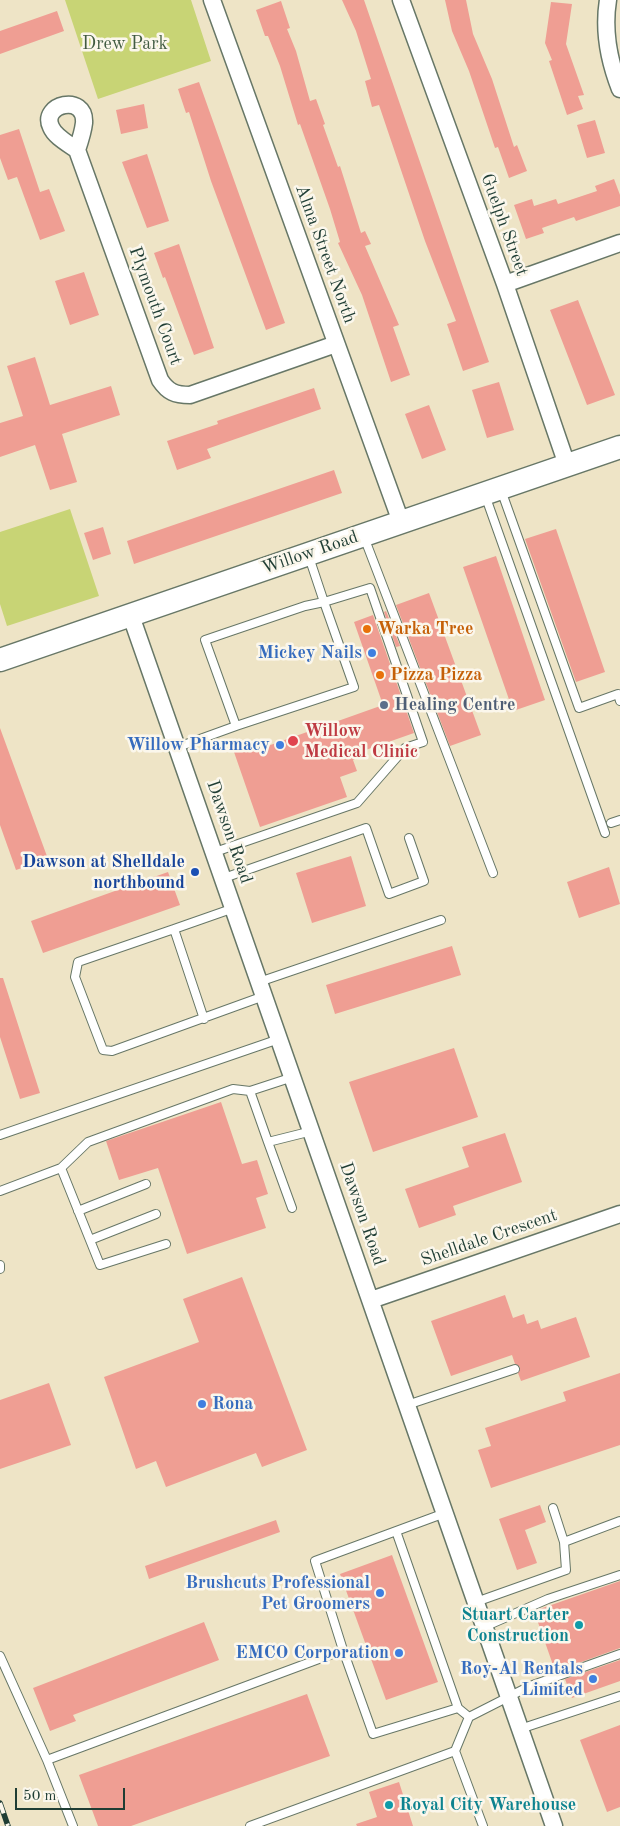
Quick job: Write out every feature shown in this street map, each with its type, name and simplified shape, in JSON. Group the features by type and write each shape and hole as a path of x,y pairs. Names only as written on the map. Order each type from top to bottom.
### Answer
{"main road":[{"name":"Willow Road","path":"1,655 132,616 620,447"}],"street":[{"name":"Alma Street North","path":"212,0 400,522"},
{"name":"Guelph Street","path":"401,0 505,284 567,465"},
{"path":"608,0 606,38 611,66 620,89"},
{"name":"Plymouth Court","path":"77,150 160,380 167,389 177,395 190,395 336,344"},
{"path":"505,284 620,243"},
{"name":"Dawson Road","path":"132,616 554,1826"},
{"name":"Shelldale Crescent","path":"371,1300 620,1214"}],"lane":[{"path":"492,490 579,708 618,694 620,701"},
{"path":"492,490 605,833"},
{"path":"363,535 493,874"},
{"path":"178,747 354,686 308,554"},
{"path":"215,852 357,803 405,748 423,742 370,588 305,606 205,640 236,726"},
{"path":"611,823 620,820"},
{"path":"224,878 366,828 389,894 424,882 409,838"},
{"path":"234,908 78,962 75,977 103,1050 112,1052 204,1019 262,989 441,920"},
{"path":"174,929 204,1019"},
{"path":"0,1136 280,1038"},
{"path":"0,1191 61,1168 88,1142 234,1089 250,1091 293,1077"},
{"path":"250,1091 292,1208"},
{"path":"268,1142 312,1131"},
{"path":"61,1168 100,1265 166,1244"},
{"path":"78,1211 146,1184"},
{"path":"90,1240 156,1214"},
{"path":"407,1405 515,1369"},
{"path":"476,1602 566,1570 564,1542 553,1508"},
{"path":"445,1513 315,1561 343,1650 373,1734 458,1708"},
{"path":"564,1542 620,1521"},
{"path":"396,1531 458,1708 469,1717"},
{"path":"484,1627 548,1599 620,1575"},
{"path":"47,1760 343,1650"},
{"path":"483,1826 455,1751 469,1717 508,1696 620,1654"},
{"path":"0,1656 47,1760 73,1826"},
{"path":"520,1729 620,1696"},
{"path":"250,1826 455,1751"}],"green space":[{"name":"Drew Park","path":"65,0 191,0 211,61 98,99"},
{"path":"70,509 99,596 7,626 0,604 0,532"}],"building":[{"path":"342,0 364,0 489,362 463,371 447,324 456,321 425,241 379,105 372,107 365,81 371,79 356,31"},
{"path":"445,0 466,0 473,34 492,79 514,147 517,145 527,171 509,178 498,147 495,148 469,71 452,31"},
{"path":"281,1 290,28 287,29 296,51 310,101 316,99 325,124 323,125 338,167 340,166 361,233 365,231 371,244 365,246 399,325 393,327 410,375 391,382 362,295 338,243 340,242 330,209 300,124 298,125 280,66 268,36 265,36 256,10"},
{"path":"551,2 572,4 566,44 584,95 578,96 583,109 567,115 549,61 552,60 545,43"},
{"path":"57,11 64,31 0,54 0,31"},
{"path":"199,82 285,323 266,330 211,181 189,112 186,113 178,89"},
{"path":"144,104 148,128 121,134 116,110"},
{"path":"595,120 605,153 587,158 577,125"},
{"path":"19,129 40,192 49,189 65,231 40,240 17,177 8,180 0,158 0,135"},
{"path":"147,154 169,221 147,228 122,162"},
{"path":"614,179 620,195 620,206 576,221 574,217 542,228 544,233 526,239 514,205 532,199 534,206 556,199 558,204 597,191 595,186"},
{"path":"179,244 214,348 194,355 154,253"},
{"path":"84,272 99,315 70,325 55,281"},
{"path":"578,300 615,395 587,405 550,310"},
{"path":"35,357 50,405 111,386 120,415 62,434 77,482 50,490 35,445 0,457 0,423 23,416 7,366"},
{"path":"499,382 514,430 487,438 472,390"},
{"path":"314,388 321,409 207,449 211,458 177,470 167,441 218,424 217,421"},
{"path":"429,405 446,450 422,459 405,414"},
{"path":"334,470 342,493 134,564 127,541"},
{"path":"103,527 111,554 93,560 84,533"},
{"path":"556,529 605,672 576,682 525,539"},
{"path":"496,556 545,700 513,711 463,567"},
{"path":"429,593 481,735 450,746 396,605"},
{"path":"386,611 400,646 396,647 384,612"},
{"path":"373,615 414,733 360,752 361,757 353,760 357,771 340,777 347,797 260,827 234,752 261,743 262,748 383,705 354,622"},
{"path":"0,728 48,859 16,870 0,825"},
{"path":"351,856 366,906 312,923 296,873"},
{"path":"609,867 620,904 579,918 567,882"},
{"path":"168,872 180,905 43,953 31,921"},
{"path":"452,946 461,975 335,1014 326,985"},
{"path":"0,978 3,978 40,1093 20,1099 0,1037"},
{"path":"454,1048 478,1117 373,1152 349,1082"},
{"path":"221,1102 242,1164 257,1160 268,1194 256,1198 266,1228 187,1254 158,1168 119,1180 106,1141"},
{"path":"505,1133 522,1182 453,1206 456,1215 419,1228 405,1189 469,1167 462,1147"},
{"name":"Rona","path":"242,1277 307,1450 262,1467 256,1453 166,1487 156,1461 136,1469 104,1377 199,1342 183,1299"},
{"path":"505,1295 513,1318 524,1314 527,1324 538,1320 541,1329 576,1317 590,1357 521,1381 518,1373 520,1367 515,1364 512,1355 451,1376 431,1321"},
{"path":"620,1373 620,1445 491,1488 478,1450 491,1446 485,1428 566,1401 563,1392"},
{"path":"49,1383 71,1445 0,1469 0,1400"},
{"path":"540,1505 546,1522 525,1530 537,1563 517,1570 499,1519"},
{"path":"276,1520 280,1532 149,1579 145,1566"},
{"path":"392,1555 438,1682 386,1700 340,1574"},
{"name":"Stuart Carter Construction","path":"620,1581 620,1648 562,1669 560,1663 553,1665 534,1611"},
{"path":"204,1622 219,1660 73,1715 76,1721 50,1731 33,1688"},
{"name":"Roy-Al Rentals Limited","path":"620,1660 620,1681 572,1698 565,1679"},
{"path":"307,1694 330,1756 131,1826 98,1826 79,1775"},
{"path":"620,1725 620,1807 607,1812 580,1740"},
{"name":"Royal City Warehouse","path":"399,1782 413,1826 357,1826 356,1824 377,1817 369,1792"}],"railway":[{"path":"0,1803 8,1826"}],"place":[{"name":"Warka Tree","path":"367,629"},
{"name":"Mickey Nails","path":"372,653"},
{"name":"Pizza Pizza","path":"380,675"},
{"name":"Healing Centre","path":"384,705"},
{"name":"Willow Medical Clinic","path":"293,741"},
{"name":"Willow Pharmacy","path":"280,745"},
{"name":"Dawson at Shelldale northbound","path":"195,872"},
{"name":"Rona","path":"202,1404"},
{"name":"Brushcuts Professional Pet Groomers","path":"380,1593"},
{"name":"Stuart Carter Construction","path":"579,1625"},
{"name":"EMCO Corporation","path":"399,1653"},
{"name":"Roy-Al Rentals Limited","path":"593,1679"},
{"name":"Royal City Warehouse","path":"389,1805"}]}
